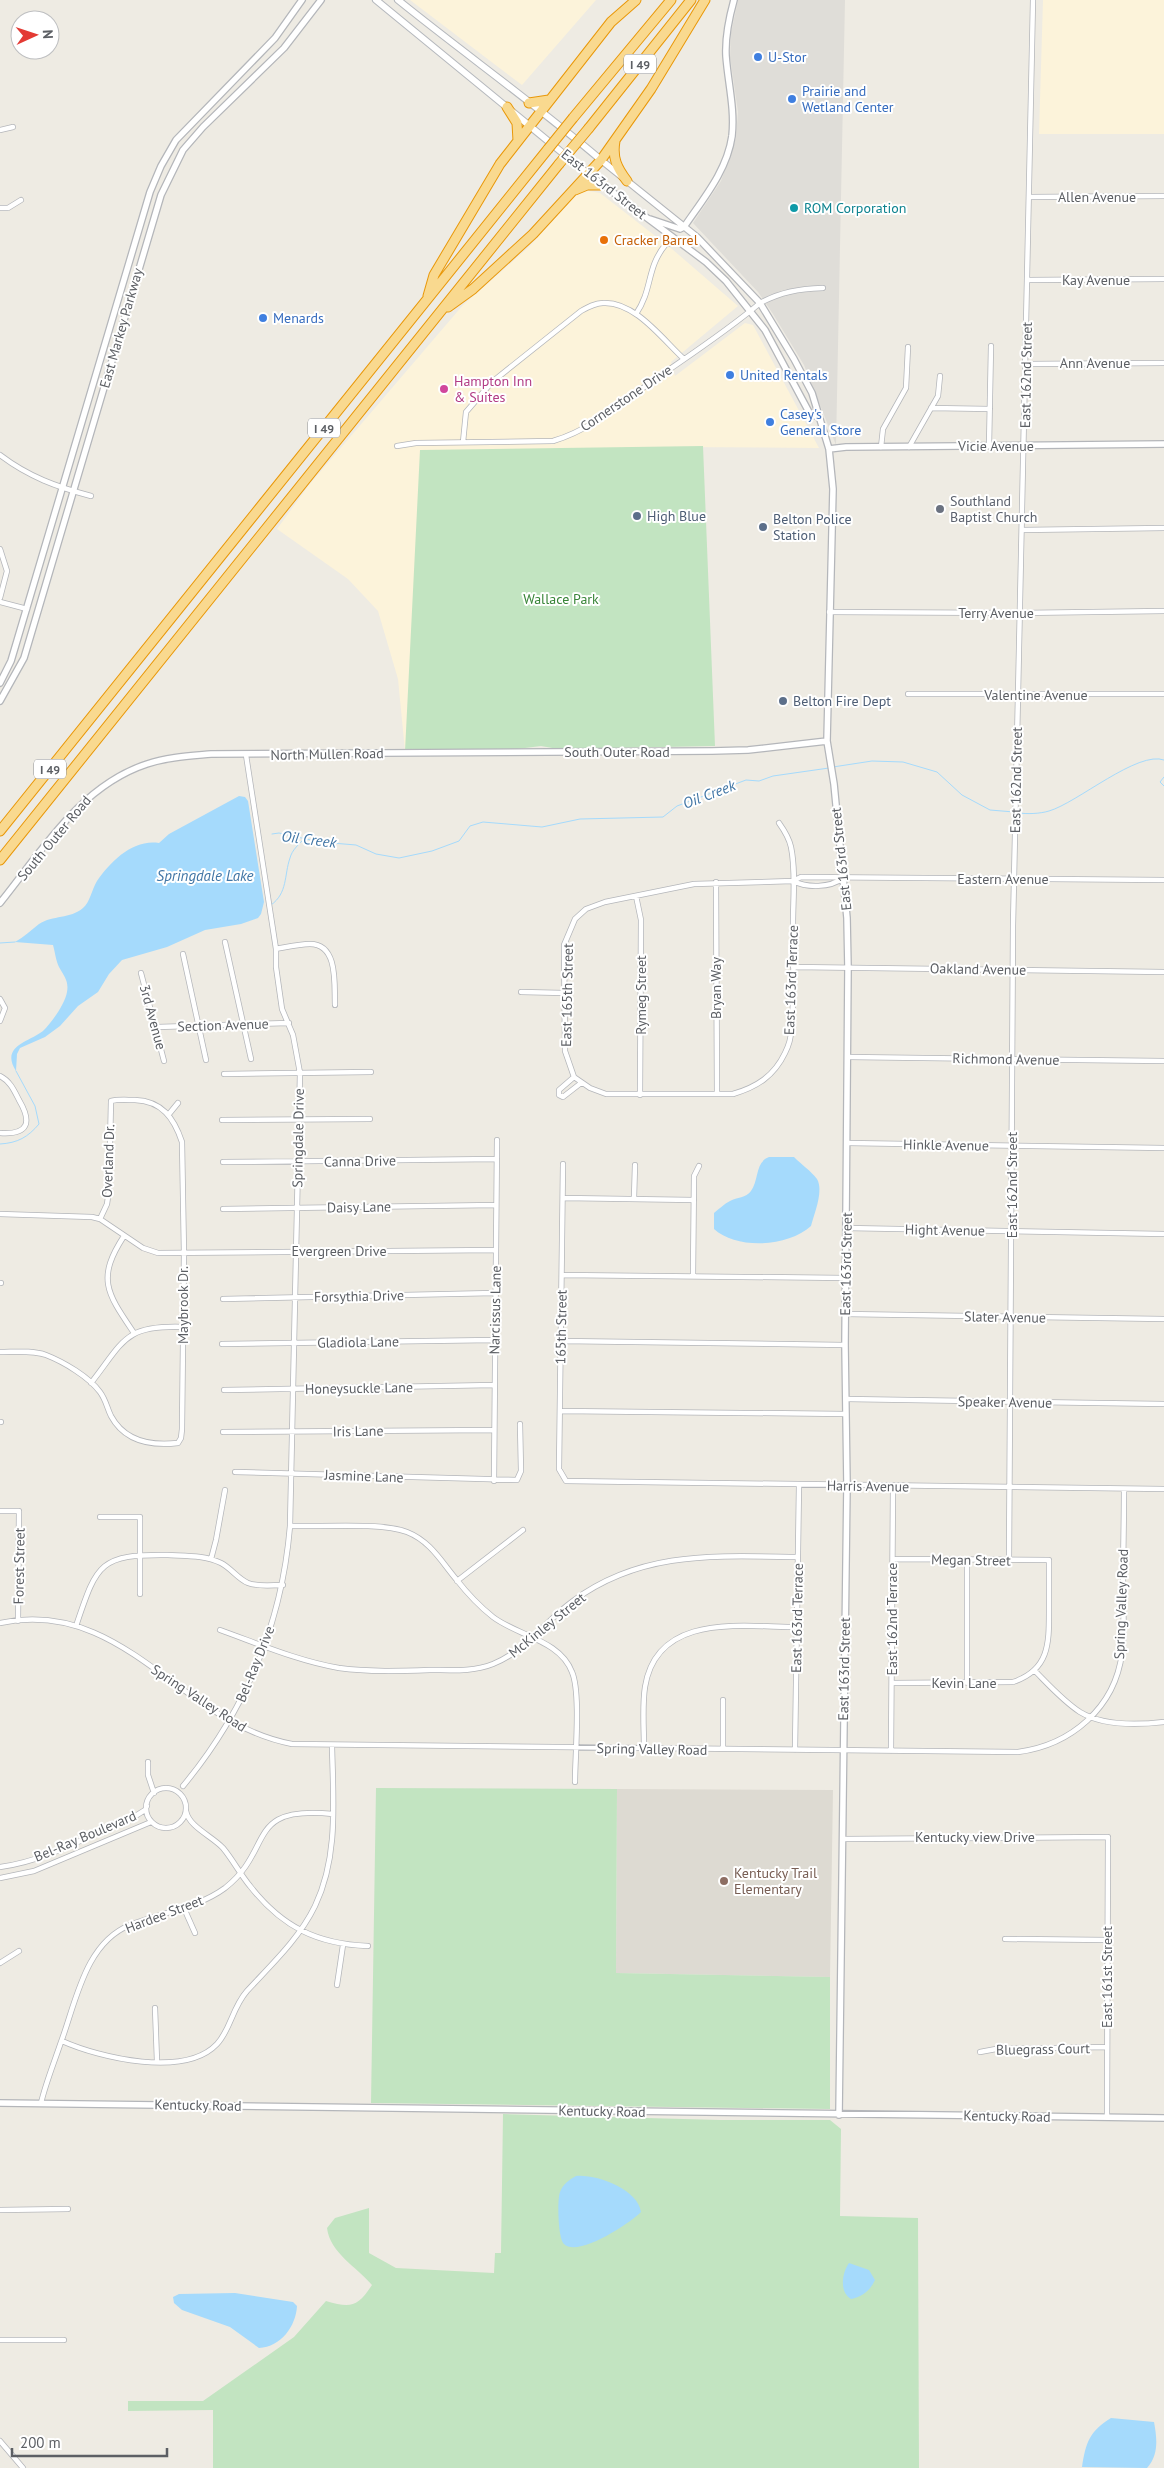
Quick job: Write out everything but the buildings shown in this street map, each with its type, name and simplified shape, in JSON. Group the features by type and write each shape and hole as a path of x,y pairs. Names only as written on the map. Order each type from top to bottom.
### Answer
{"highway":[{"path":"427,301 434,275 500,164 612,22 636,0"},
{"name":"I 49","path":"0,831 573,118 671,0"},
{"name":"I 49","path":"0,860 691,0"},
{"path":"438,315 480,282 533,234 587,173 601,160 651,89 705,0"},
{"path":"529,103 550,100"},
{"path":"507,107 517,123 518,141"},
{"path":"616,139 614,157 619,171 628,182"},
{"path":"563,200 587,184 603,185"}],"main road":[{"name":"East 163rd Street","path":"376,0 587,173"},
{"name":"East 163rd Street","path":"398,0 529,103 541,110 601,160"}],"street":[{"name":"East Markey Parkway","path":"0,683 11,661 27,610 150,192 160,166 176,140 276,38 302,0"},
{"name":"East Markey Parkway","path":"0,701 24,658 161,194 183,150 284,48 321,0"},
{"path":"648,218 680,229 684,227 717,178 732,137 733,113 726,56 726,35 734,0"},
{"name":"East 162nd Street","path":"1009,1561 1015,802 1033,0"},
{"path":"0,130 14,127"},
{"name":"East 163rd Street","path":"601,160 684,227 720,259 760,303 812,393 829,449 834,489 829,612 827,741 834,784 843,878 848,968 845,1314 847,1485 839,2114"},
{"name":"East 163rd Street","path":"587,173 706,262 726,281 765,330 810,414 818,417"},
{"name":"Allen Avenue","path":"1030,197 1164,196"},
{"path":"0,208 8,208 21,200"},
{"path":"636,314 646,300 654,261 666,244 664,231"},
{"path":"666,244 679,242"},
{"name":"Kay Avenue","path":"1028,280 1164,279"},
{"path":"760,303 780,293 797,289 823,288"},
{"path":"463,442 466,412 492,382 581,311 604,303 614,304 636,314 684,359"},
{"name":"Cornerstone Drive","path":"397,446 416,443 553,440 567,437 588,426 760,303"},
{"path":"989,446 991,346"},
{"path":"881,447 883,429 906,388 908,347"},
{"name":"Ann Avenue","path":"1026,364 1164,363"},
{"path":"910,446 938,396 940,376"},
{"path":"931,408 990,409"},
{"name":"Vicie Avenue","path":"829,449 910,446 1164,444"},
{"path":"0,456 33,477 62,489 91,496"},
{"path":"1022,530 1164,528"},
{"path":"0,549 7,571 0,598"},
{"path":"0,602 27,610"},
{"name":"Terry Avenue","path":"829,612 1020,613 1164,611"},
{"name":"Valentine Avenue","path":"908,694 1164,694"},
{"name":"South Outer Road","path":"407,753 748,750 827,741"},
{"name":"North Mullen Road","path":"170,759 211,754 407,753"},
{"name":"Springdale Drive","path":"246,755 276,949 282,1009 289,1023 300,1073 290,1526"},
{"name":"South Outer Road","path":"0,903 84,800 120,775 147,764 170,759"},
{"name":"East 163rd Terrace","path":"717,1094 733,1094 750,1089 765,1080 777,1068 786,1052 791,1032 793,881 790,846 779,823"},
{"name":"Eastern Avenue","path":"586,909 664,888 716,882 793,881 801,877 1164,880"},
{"name":"Eastern Avenue","path":"793,881 801,885 834,884 843,878"},
{"name":"Bryan Way","path":"716,882 717,1094"},
{"name":"Rymeg Street","path":"636,896 642,920 640,1095"},
{"name":"East 165th Street","path":"574,1077 565,1051 564,945 575,919 586,909"},
{"path":"225,942 251,1059"},
{"path":"276,949 313,944 327,951 332,960 335,1006"},
{"path":"183,954 206,1060"},
{"name":"Oakland Avenue","path":"792,967 1164,972"},
{"name":"3rd Avenue","path":"141,973 157,1027 164,1061"},
{"path":"521,992 564,993"},
{"path":"0,999 5,1008 0,1021"},
{"name":"Section Avenue","path":"157,1027 289,1023"},
{"name":"Richmond Avenue","path":"848,1057 1164,1061"},
{"path":"224,1074 372,1072"},
{"path":"0,1076 10,1082 28,1116 28,1122 24,1128 0,1133"},
{"path":"581,1083 567,1095 563,1097 559,1095 559,1090 574,1077 581,1083 606,1094 717,1094"},
{"name":"Overland Dr.","path":"100,1219 107,1204 109,1190 109,1108 111,1101 143,1100 162,1108 169,1114"},
{"path":"169,1114 178,1103"},
{"name":"Maybrook Dr.","path":"91,1383 100,1392 111,1416 121,1430 146,1443 178,1443 182,1430 184,1254 182,1142 176,1124 169,1114"},
{"path":"222,1120 370,1119"},
{"name":"Narcissus Lane","path":"494,1481 497,1140"},
{"name":"Hinkle Avenue","path":"847,1143 1164,1148"},
{"name":"Canna Drive","path":"223,1162 497,1159"},
{"name":"165th Street","path":"563,1164 560,1469 564,1478 572,1482"},
{"path":"634,1198 635,1165"},
{"path":"693,1276 694,1176 699,1166"},
{"path":"563,1198 694,1200"},
{"name":"Daisy Lane","path":"222,1209 496,1205"},
{"path":"0,1214 66,1215 100,1219"},
{"name":"Evergreen Drive","path":"100,1219 150,1251 184,1254 496,1250"},
{"name":"Hight Avenue","path":"846,1228 1164,1234"},
{"path":"124,1236 109,1262 108,1283 111,1295 134,1333"},
{"path":"562,1274 846,1278"},
{"name":"Forsythia Drive","path":"223,1298 495,1293"},
{"name":"Slater Avenue","path":"845,1314 1164,1319"},
{"path":"0,1352 28,1352 46,1355 91,1383 114,1353 134,1333 153,1327 183,1327"},
{"name":"Gladiola Lane","path":"222,1344 494,1340"},
{"path":"561,1341 845,1345"},
{"name":"Honeysuckle Lane","path":"224,1390 494,1385"},
{"name":"Speaker Avenue","path":"846,1399 1164,1404"},
{"path":"560,1411 846,1414"},
{"name":"Jasmine Lane","path":"235,1472 494,1481 517,1480 520,1477 520,1424"},
{"name":"Iris Lane","path":"223,1432 494,1430"},
{"name":"Harris Avenue","path":"572,1482 1164,1489"},
{"name":"East 163rd Terrace","path":"795,1750 799,1485"},
{"name":"East 162nd Terrace","path":"892,1752 893,1487"},
{"name":"Spring Valley Road","path":"0,1623 45,1620 76,1626 118,1642 180,1689 230,1721 256,1734 281,1742 303,1745 892,1752 1030,1751 1065,1738 1092,1717 1112,1687 1123,1650 1124,1489"},
{"path":"211,1559 225,1490"},
{"name":"Forest Street","path":"0,1511 19,1511 18,1621"},
{"path":"100,1517 140,1517 140,1594"},
{"path":"290,1526 398,1529 416,1536 431,1548 457,1581 497,1619 559,1653 572,1671 576,1684 575,1782"},
{"name":"Bel-Ray Drive","path":"184,1786 230,1721 245,1693 265,1646 282,1585 290,1526"},
{"path":"457,1581 523,1530"},
{"path":"76,1626 86,1594 98,1572 116,1560 128,1555 194,1556 211,1559 221,1563 248,1583 282,1585"},
{"name":"McKinley Street","path":"220,1630 310,1662 353,1670 473,1670 504,1659 532,1638 553,1617 575,1600 608,1580 639,1568 693,1557 798,1557"},
{"name":"Megan Street","path":"893,1559 1049,1560 1049,1639 1045,1654 1034,1670"},
{"path":"967,1560 967,1683"},
{"path":"644,1748 645,1689 647,1678 660,1653 674,1640 692,1631 712,1627 797,1627"},
{"path":"1034,1670 1074,1708 1092,1717 1126,1723 1164,1722"},
{"name":"Kevin Lane","path":"892,1683 1013,1682 1034,1670"},
{"path":"723,1700 723,1750"},
{"path":"62,2041 109,2057 158,2061 184,2060 204,2054 216,2045 225,2033 230,2018 241,1999 277,1961 314,1906 325,1877 331,1849 333,1814 332,1745"},
{"path":"148,1762 148,1775 154,1793 164,1788 172,1789 184,1786 183,1797 191,1823 214,1839 274,1912 299,1930 320,1940 343,1945 368,1946"},
{"path":"172,1789 183,1797"},
{"name":"Bel-Ray Boulevard","path":"0,1867 20,1863 51,1852 137,1815 145,1810 154,1793"},
{"name":"Bel-Ray Boulevard","path":"147,1806 147,1814 151,1822 161,1828 191,1823"},
{"path":"176,1825 183,1819 186,1811"},
{"name":"Hardee Street","path":"41,2103 78,1993 96,1953 102,1946 128,1926 216,1894 240,1872 266,1828 276,1819 296,1814 333,1814"},
{"name":"Bel-Ray Boulevard","path":"0,1878 22,1874 151,1822"},
{"name":"Kentucky view Drive","path":"842,1839 1108,1837"},
{"name":"East 161st Street","path":"1106,2117 1108,1837"},
{"name":"Bel-Ray Boulevard","path":"20,1863 22,1874"},
{"path":"183,1906 195,1934"},
{"path":"1005,1940 1108,1940"},
{"path":"337,1985 343,1945"},
{"path":"0,1963 19,1951"},
{"path":"156,2008 158,2061"},
{"name":"Bluegrass Court","path":"980,2052 996,2049 1107,2048"},
{"name":"Kentucky Road","path":"0,2103 1164,2118"},
{"path":"0,2210 68,2210"},
{"path":"0,2340 64,2340"},
{"path":"0,2441 23,2468"}],"shaded area":[{"path":"410,0 596,0 522,85"},
{"path":"738,0 845,0 836,445 804,365 773,314 758,292 693,223 721,181 736,138 738,112 730,57 731,33"},
{"path":"1043,0 1164,0 1164,134 1039,134"},
{"path":"584,190 600,193 672,249 738,306 671,362 675,376 745,323 753,325 819,448 674,447 405,751 398,679 378,611 348,579 277,529 309,485 463,305 529,247 575,196"},
{"name":"Kentucky Trail Elementary","path":"617,1789 833,1790 830,1977 616,1973"}],"green space":[{"name":"Wallace Park","path":"703,446 715,746 558,749 541,746 517,749 405,751 420,450"},
{"path":"376,1788 617,1789 616,1973 830,1977 830,2109 371,2103"},
{"path":"503,2114 720,2120 830,2120 841,2129 840,2216 918,2218 919,2468 213,2468 213,2410 128,2411 128,2401 203,2401 294,2337 326,2301 347,2305 357,2302 362,2298 372,2285 333,2245 327,2228 335,2218 369,2208 369,2253 396,2268 494,2273 495,2253 501,2253"}],"water":[{"name":"Springdale Lake","path":"239,796 245,797 248,801 264,902 258,918 241,924 205,930 167,947 122,960 109,974 98,992 78,1006 60,1026 45,1037 20,1048 17,1054 16,1071 12,1063 14,1050 47,1027 66,997 67,985 57,962 53,945 15,942 44,921 73,914 83,908 97,881 109,866 124,853 140,844 159,843 169,834"},
{"path":"769,1157 794,1157 817,1179 819,1196 811,1226 801,1233 776,1242 749,1243 724,1236 714,1229 714,1213 728,1202 751,1191 761,1163"},
{"path":"576,2176 605,2180 615,2185 632,2196 641,2212 615,2231 592,2243 571,2247 564,2244 559,2227 559,2196 565,2184"},
{"path":"849,2263 869,2270 875,2280 865,2293 851,2299 847,2296 843,2287 843,2277"},
{"path":"235,2293 293,2302 297,2306 296,2314 286,2334 274,2344 259,2348 230,2327 182,2310 174,2303 173,2297 179,2294"},
{"path":"1111,2418 1154,2422 1155,2452 1154,2458 1147,2468 1082,2467 1090,2438 1098,2428"}],"waterway":[{"name":"Oil Creek","path":"1018,813 1033,814 1049,811 1139,763 1153,759 1164,760"},
{"name":"Oil Creek","path":"833,767 872,761 903,762 937,772 962,795 990,810 1014,812"},
{"name":"Oil Creek","path":"272,834 279,833 320,842 356,845 376,854 399,858 432,851 459,841 470,826 483,822 542,827 580,819 663,817 677,806 746,780 759,781 773,776 829,768"},
{"name":"Oil Creek","path":"1164,777 1160,782 1164,786"},
{"path":"271,905 283,889 292,852 305,838"},
{"path":"0,943 15,942"},
{"path":"0,1144 22,1138 39,1124 35,1106 16,1071"}],"place":[{"name":"U-Stor","path":"758,57"},
{"name":"Prairie and Wetland Center","path":"792,99"},
{"name":"ROM Corporation","path":"794,208"},
{"name":"Cracker Barrel","path":"604,240"},
{"name":"Menards","path":"263,318"},
{"name":"United Rentals","path":"730,375"},
{"name":"Hampton Inn & Suites","path":"444,389"},
{"name":"Casey's General Store","path":"770,422"},
{"name":"Southland Baptist Church","path":"940,509"},
{"name":"High Blue","path":"637,516"},
{"name":"Belton Police Station","path":"763,527"},
{"name":"Belton Fire Dept","path":"783,701"},
{"name":"Kentucky Trail Elementary","path":"724,1881"}]}
